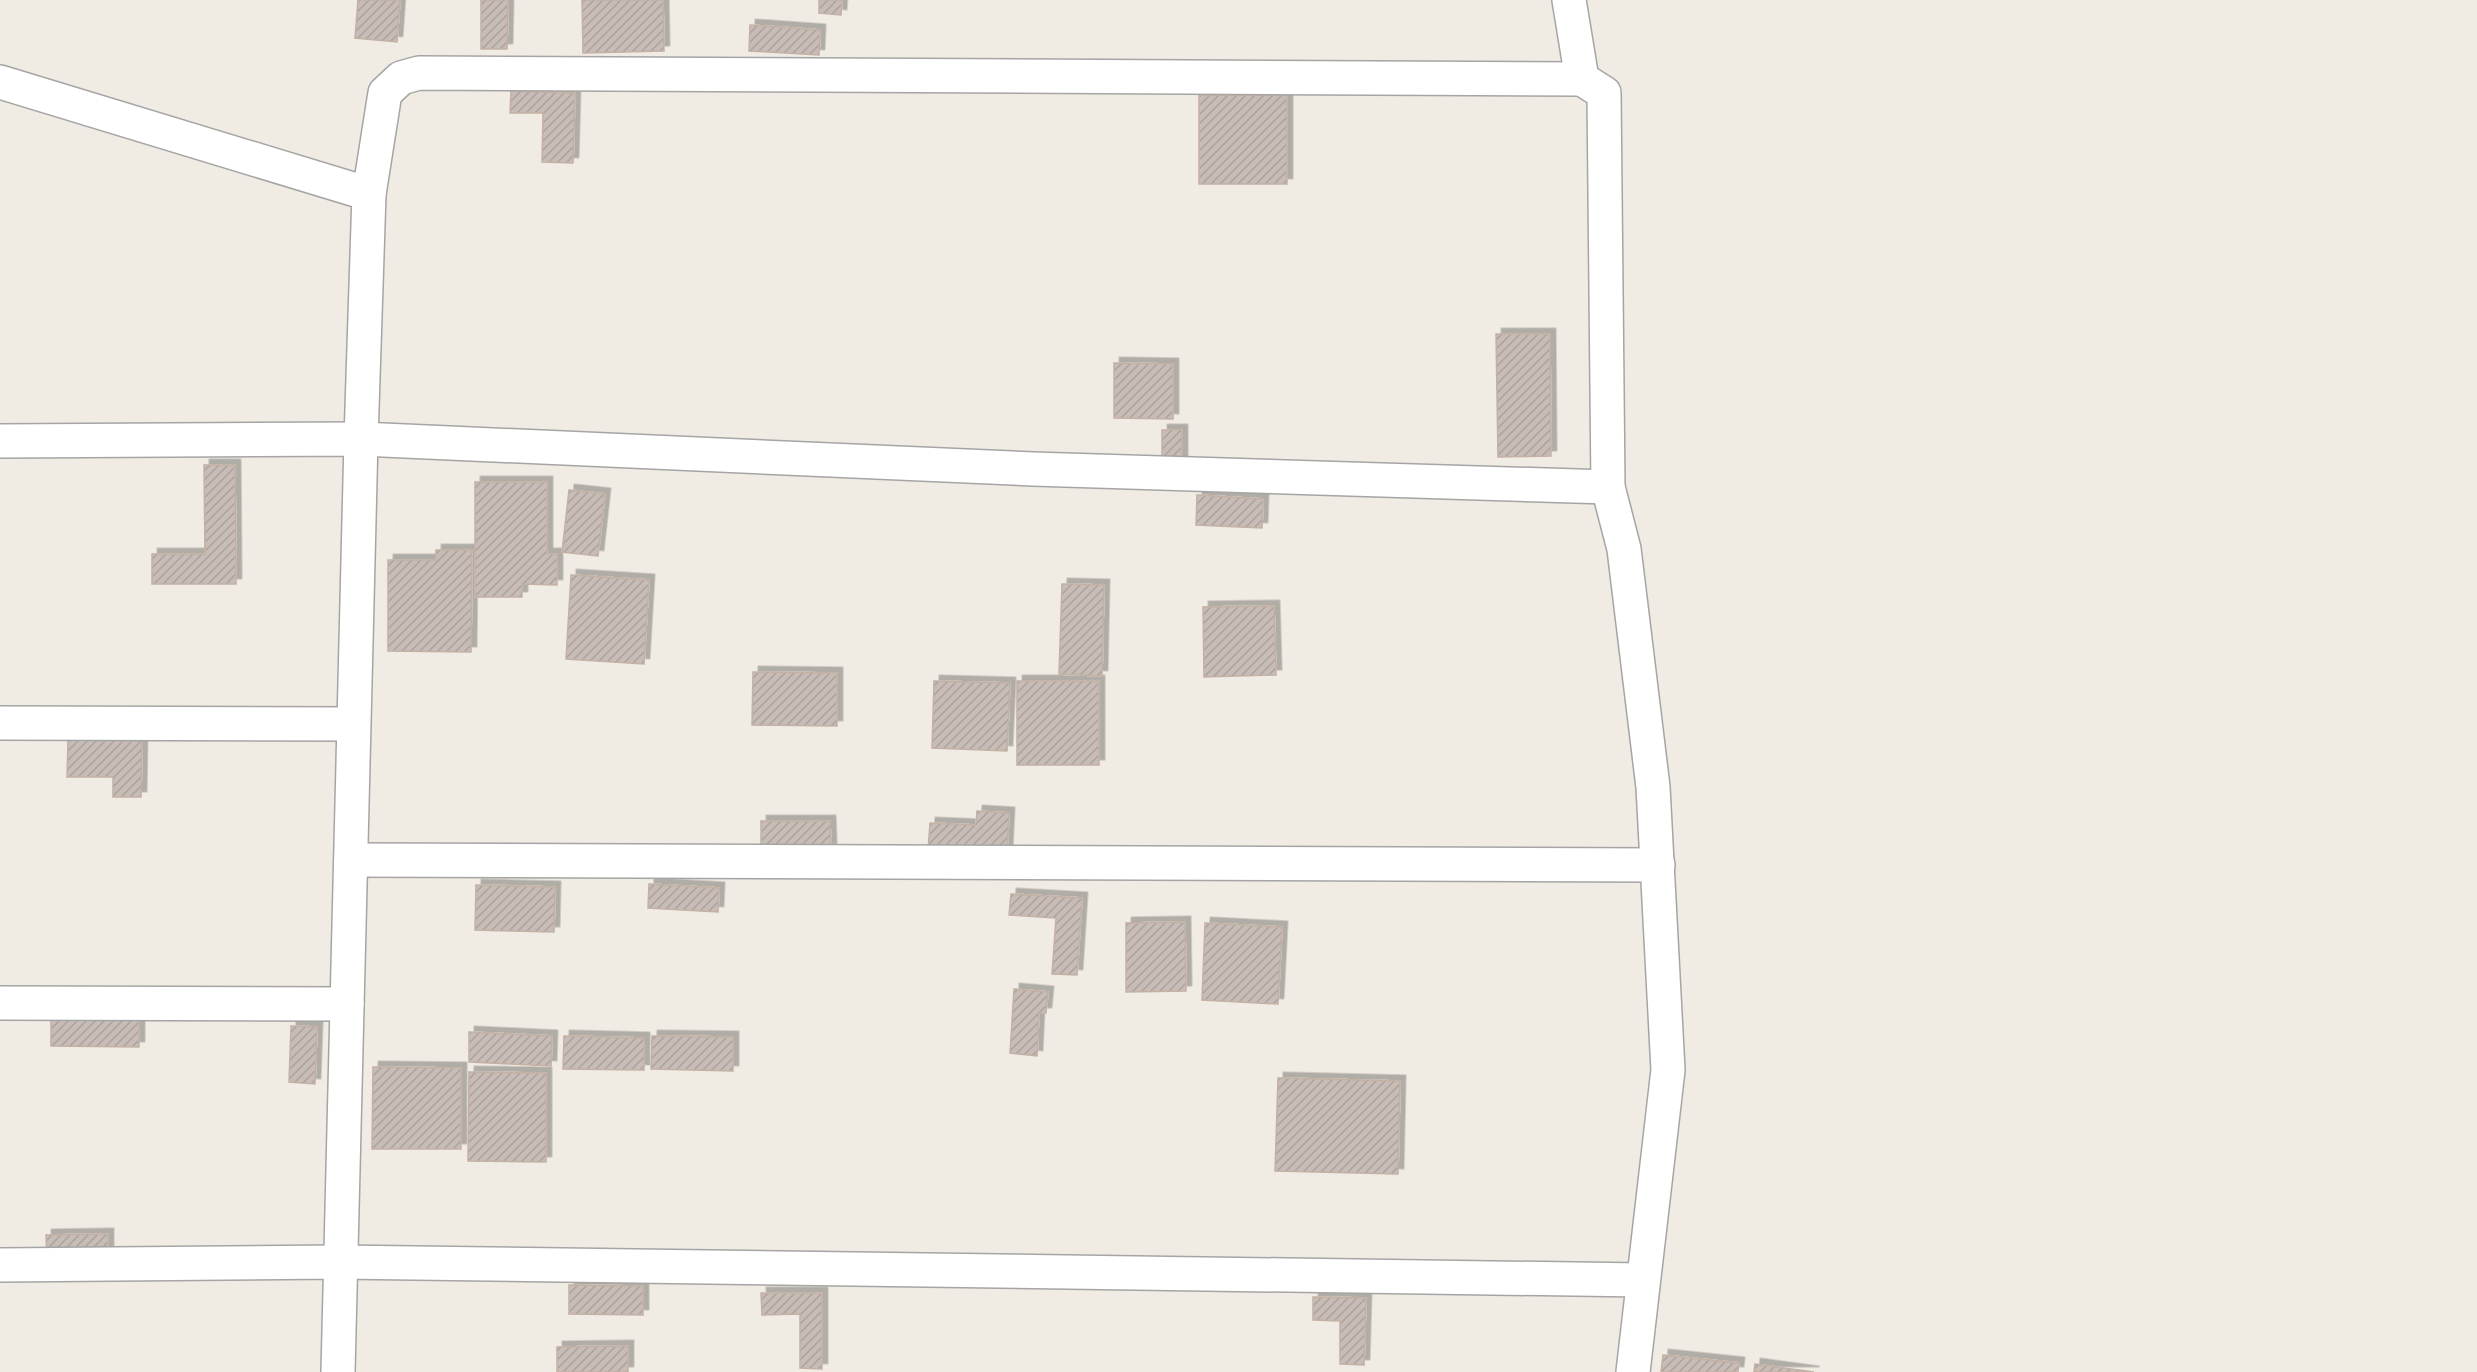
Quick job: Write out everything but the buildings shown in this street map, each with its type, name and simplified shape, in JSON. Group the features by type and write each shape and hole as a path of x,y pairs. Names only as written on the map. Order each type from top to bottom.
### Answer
{"street":[{"path":"1569,0 1582,79"},
{"path":"338,1372 360,439 369,194 385,93 402,78 419,74 1582,79 1604,93 1608,487 1624,549 1653,787 1668,1070 1633,1372"},
{"path":"0,82 369,194"},
{"path":"0,441 360,439 1033,469 1608,487"},
{"path":"0,723 353,724"},
{"path":"351,860 1658,865"},
{"path":"0,1003 347,1004"},
{"path":"0,1265 339,1262 1643,1280"}]}
